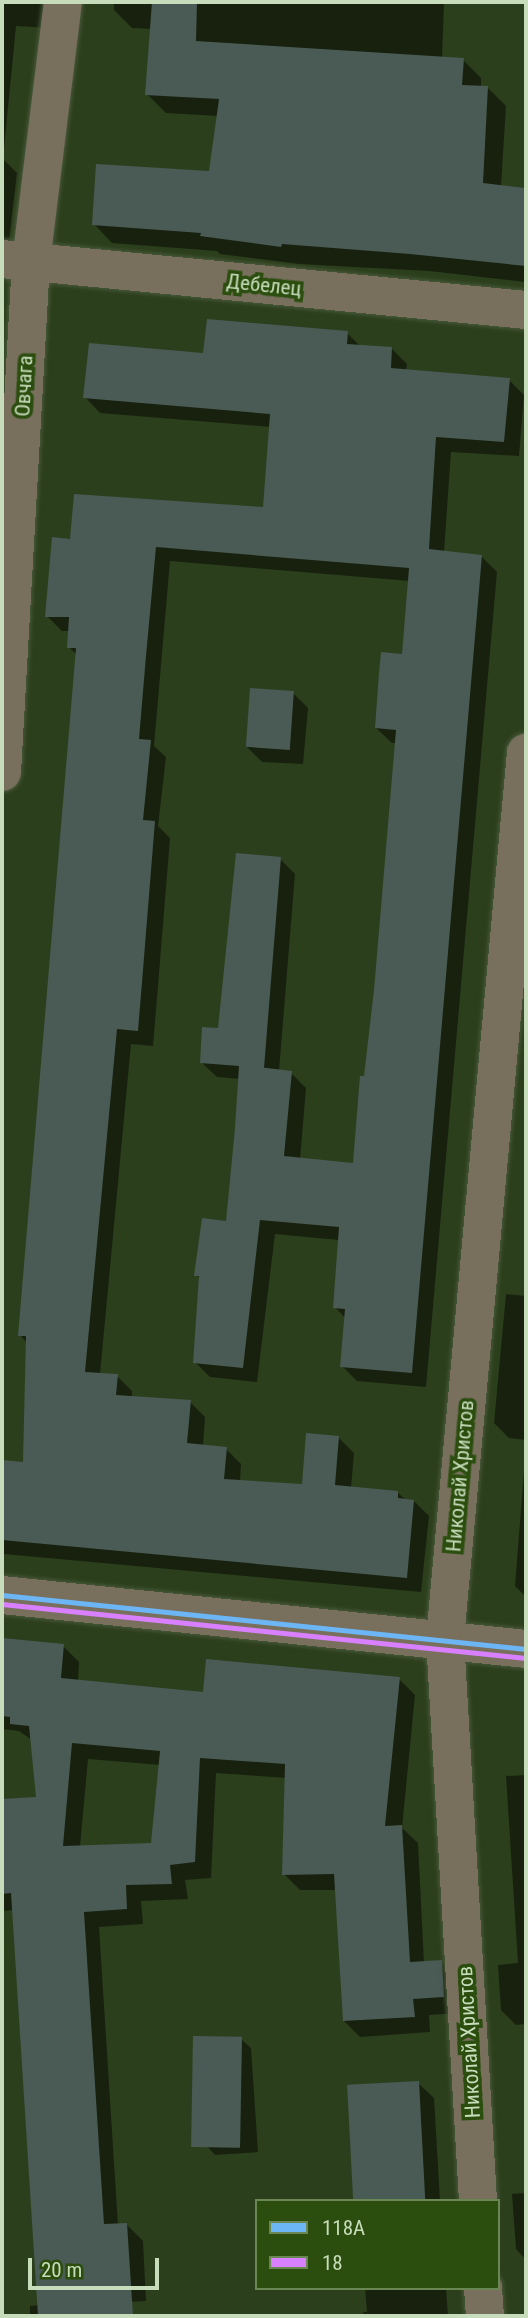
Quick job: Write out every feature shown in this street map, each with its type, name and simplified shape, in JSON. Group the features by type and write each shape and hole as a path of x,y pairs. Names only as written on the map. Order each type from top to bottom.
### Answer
{"street":[{"name":"Овчага","path":"2,772 16,260 63,2"},
{"name":"Дебелец","path":"16,260 526,310"},
{"name":"Николай Христов","path":"478,2199 445,1639 526,752"},
{"path":"2,1595 526,1648"},
{"path":"483,2290 485,2316"}],"building":[{"path":"152,2 197,2 196,41 464,58 462,85 488,86 483,183 526,188 526,266 282,244 281,247 200,236 201,233 92,225 96,164 209,171 219,99 145,95"},
{"path":"207,319 348,331 347,344 392,347 391,368 510,378 504,442 436,437 429,549 482,555 412,1373 340,1367 345,1309 333,1308 339,1227 260,1220 243,1368 193,1363 199,1276 194,1276 202,1218 226,1221 235,1128 239,1066 200,1063 202,1027 218,1028 236,853 281,857 264,1068 292,1071 284,1156 353,1163 360,1076 364,1076 374,990 396,730 375,728 379,673 381,652 402,654 409,568 156,547 146,656 139,739 151,740 143,820 155,821 138,1031 117,1029 85,1372 118,1374 116,1395 191,1400 187,1443 227,1447 224,1479 302,1484 306,1433 339,1436 335,1485 398,1491 398,1498 414,1500 407,1578 2,1540 2,1460 23,1462 26,1336 18,1336 76,648 67,648 69,617 45,617 52,537 70,539 74,494 263,507 270,414 83,398 89,343 203,353"},
{"path":"250,688 294,691 290,750 246,747"},
{"path":"2,1638 64,1644 61,1678 203,1692 206,1659 400,1677 385,1826 402,1825 410,1962 442,1960 444,1997 413,1999 415,2017 343,2021 334,1874 282,1875 285,1764 200,1758 195,1862 170,1865 172,1884 126,1885 127,1909 84,1912 104,2224 127,2223 133,2316 38,2316 11,1893 2,1894 2,1799 36,1797 29,1726 10,1724 10,1717 2,1716","holes":["72,1743 160,1751 151,1843 63,1846"]},
{"path":"193,2036 242,2037 240,2148 191,2147"},
{"path":"419,2081 425,2199 353,2199 347,2085"}],"transit line":[{"name":"118А","path":"2,1595 526,1649"},
{"name":"18","path":"2,1604 525,1658"}]}
